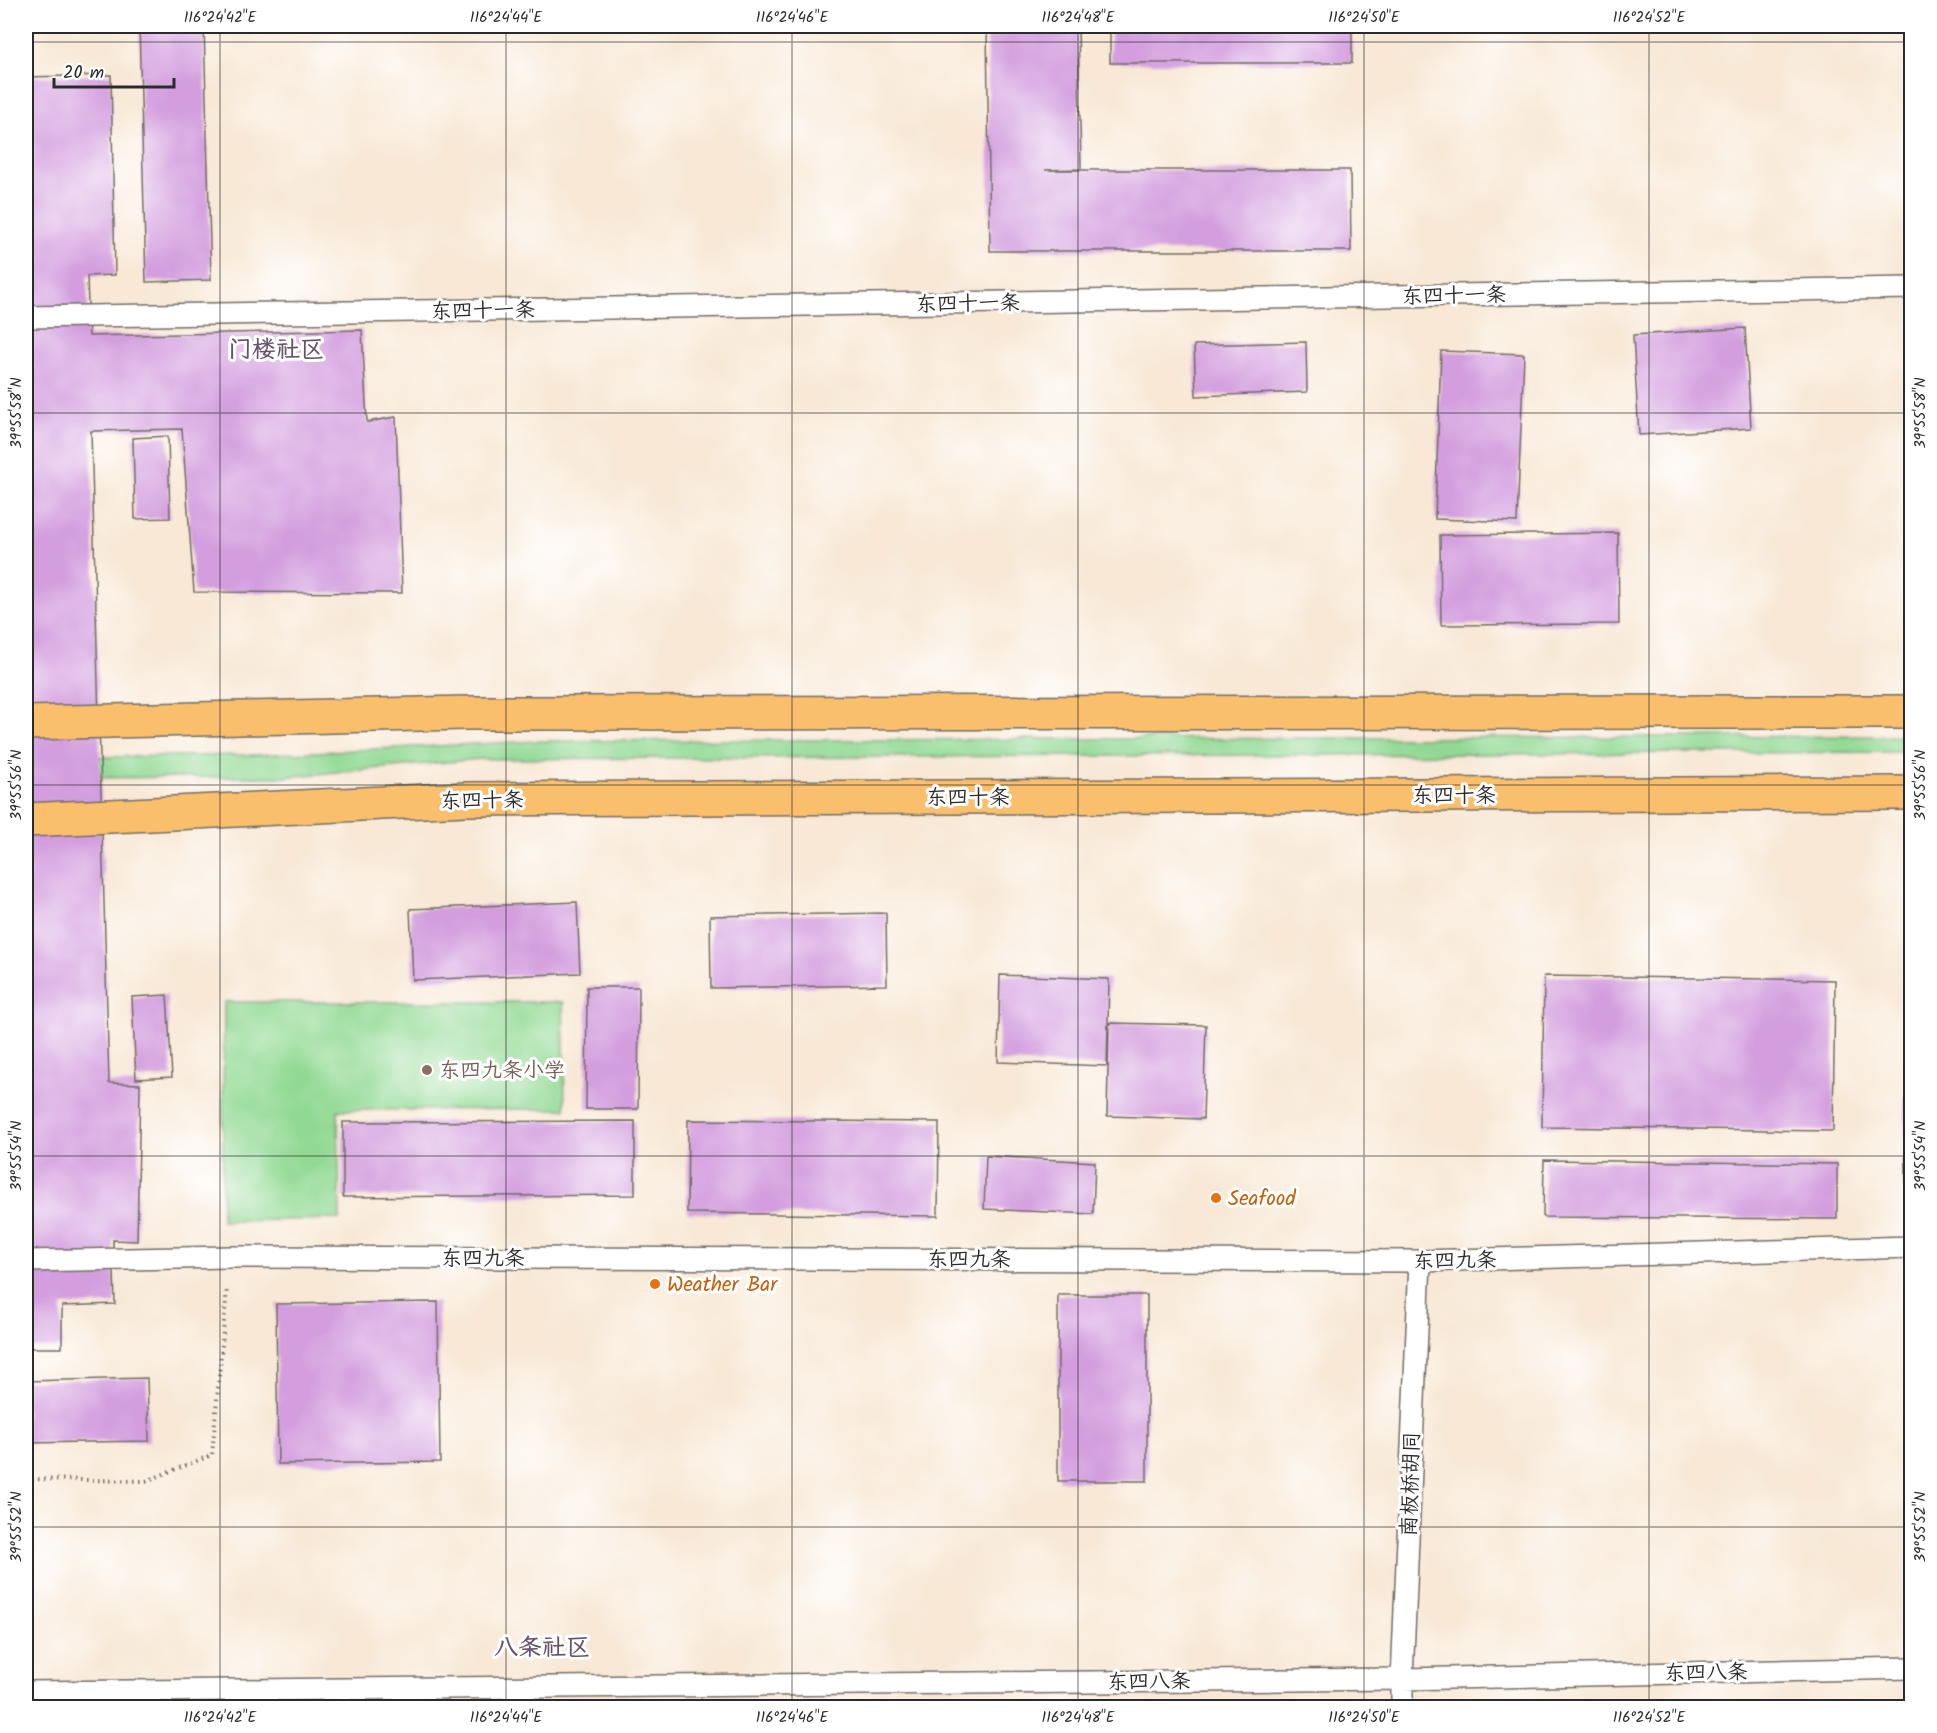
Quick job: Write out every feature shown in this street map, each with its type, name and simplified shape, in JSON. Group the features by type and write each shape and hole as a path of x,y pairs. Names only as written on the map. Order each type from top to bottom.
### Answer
{"main road":[{"path":"26,723 465,713 1911,712"},
{"name":"东四十条","path":"26,820 466,800 1911,793"}],"lane":[{"name":"东四十一条","path":"26,317 1911,288"},
{"name":"东四九条","path":"26,1261 230,1257 1420,1261 1911,1247"},
{"name":"南板桥胡同","path":"1402,1707 1420,1261"},
{"name":"东四八条","path":"26,1692 1402,1679 1911,1668"}],"path":[{"path":"26,1479 146,1481 212,1455 230,1257"}],"green space":[{"path":"1912,736 1911,752 481,759 283,777 26,778 26,758 253,755 538,741"},
{"path":"224,1002 563,1002 565,1109 338,1110 340,1219 222,1221"}],"building":[{"path":"139,26 204,26 211,280 146,282"},
{"path":"987,26 1078,26 1081,169 1045,170 1350,170 1351,251 990,251"},
{"path":"1110,26 1352,26 1352,63 1110,63"},
{"path":"111,75 115,275 87,276 89,336 362,330 367,422 396,417 402,593 194,592 182,429 91,431 109,1083 140,1084 137,1241 113,1240 115,1304 62,1306 62,1348 26,1348 26,77"},
{"path":"1745,328 1751,428 1639,435 1633,335"},
{"path":"1306,342 1307,392 1196,396 1194,345"},
{"path":"1441,351 1524,354 1517,522 1435,519"},
{"path":"168,436 170,518 135,519 133,438"},
{"path":"1618,533 1619,624 1441,625 1440,535"},
{"path":"577,902 580,973 413,980 410,909"},
{"path":"886,913 887,985 711,988 710,916"},
{"path":"1000,975 1109,979 1107,1066 998,1062"},
{"path":"1544,976 1835,980 1833,1131 1542,1127"},
{"path":"587,987 639,987 638,1109 586,1109"},
{"path":"167,995 172,1077 136,1079 132,997"},
{"path":"1109,1023 1206,1025 1203,1119 1107,1116"},
{"path":"1905,1100 1912,1100 1912,1184 1906,1184"},
{"path":"688,1120 939,1122 938,1216 687,1213"},
{"path":"635,1121 635,1195 343,1197 343,1122"},
{"path":"986,1156 1095,1162 1093,1214 984,1209"},
{"path":"1544,1160 1837,1164 1837,1219 1543,1217"},
{"path":"1058,1295 1147,1295 1147,1481 1058,1481"},
{"path":"438,1302 440,1462 278,1464 276,1304"},
{"path":"147,1378 149,1441 26,1443 26,1381"}],"place":[{"name":"东四九条小学","path":"427,1070"},
{"name":"Seafood","path":"1216,1198"},
{"name":"Weather Bar","path":"655,1284"}],"district":[{"name":"门楼社区","path":"276,349"},
{"name":"八条社区","path":"542,1647"}]}
